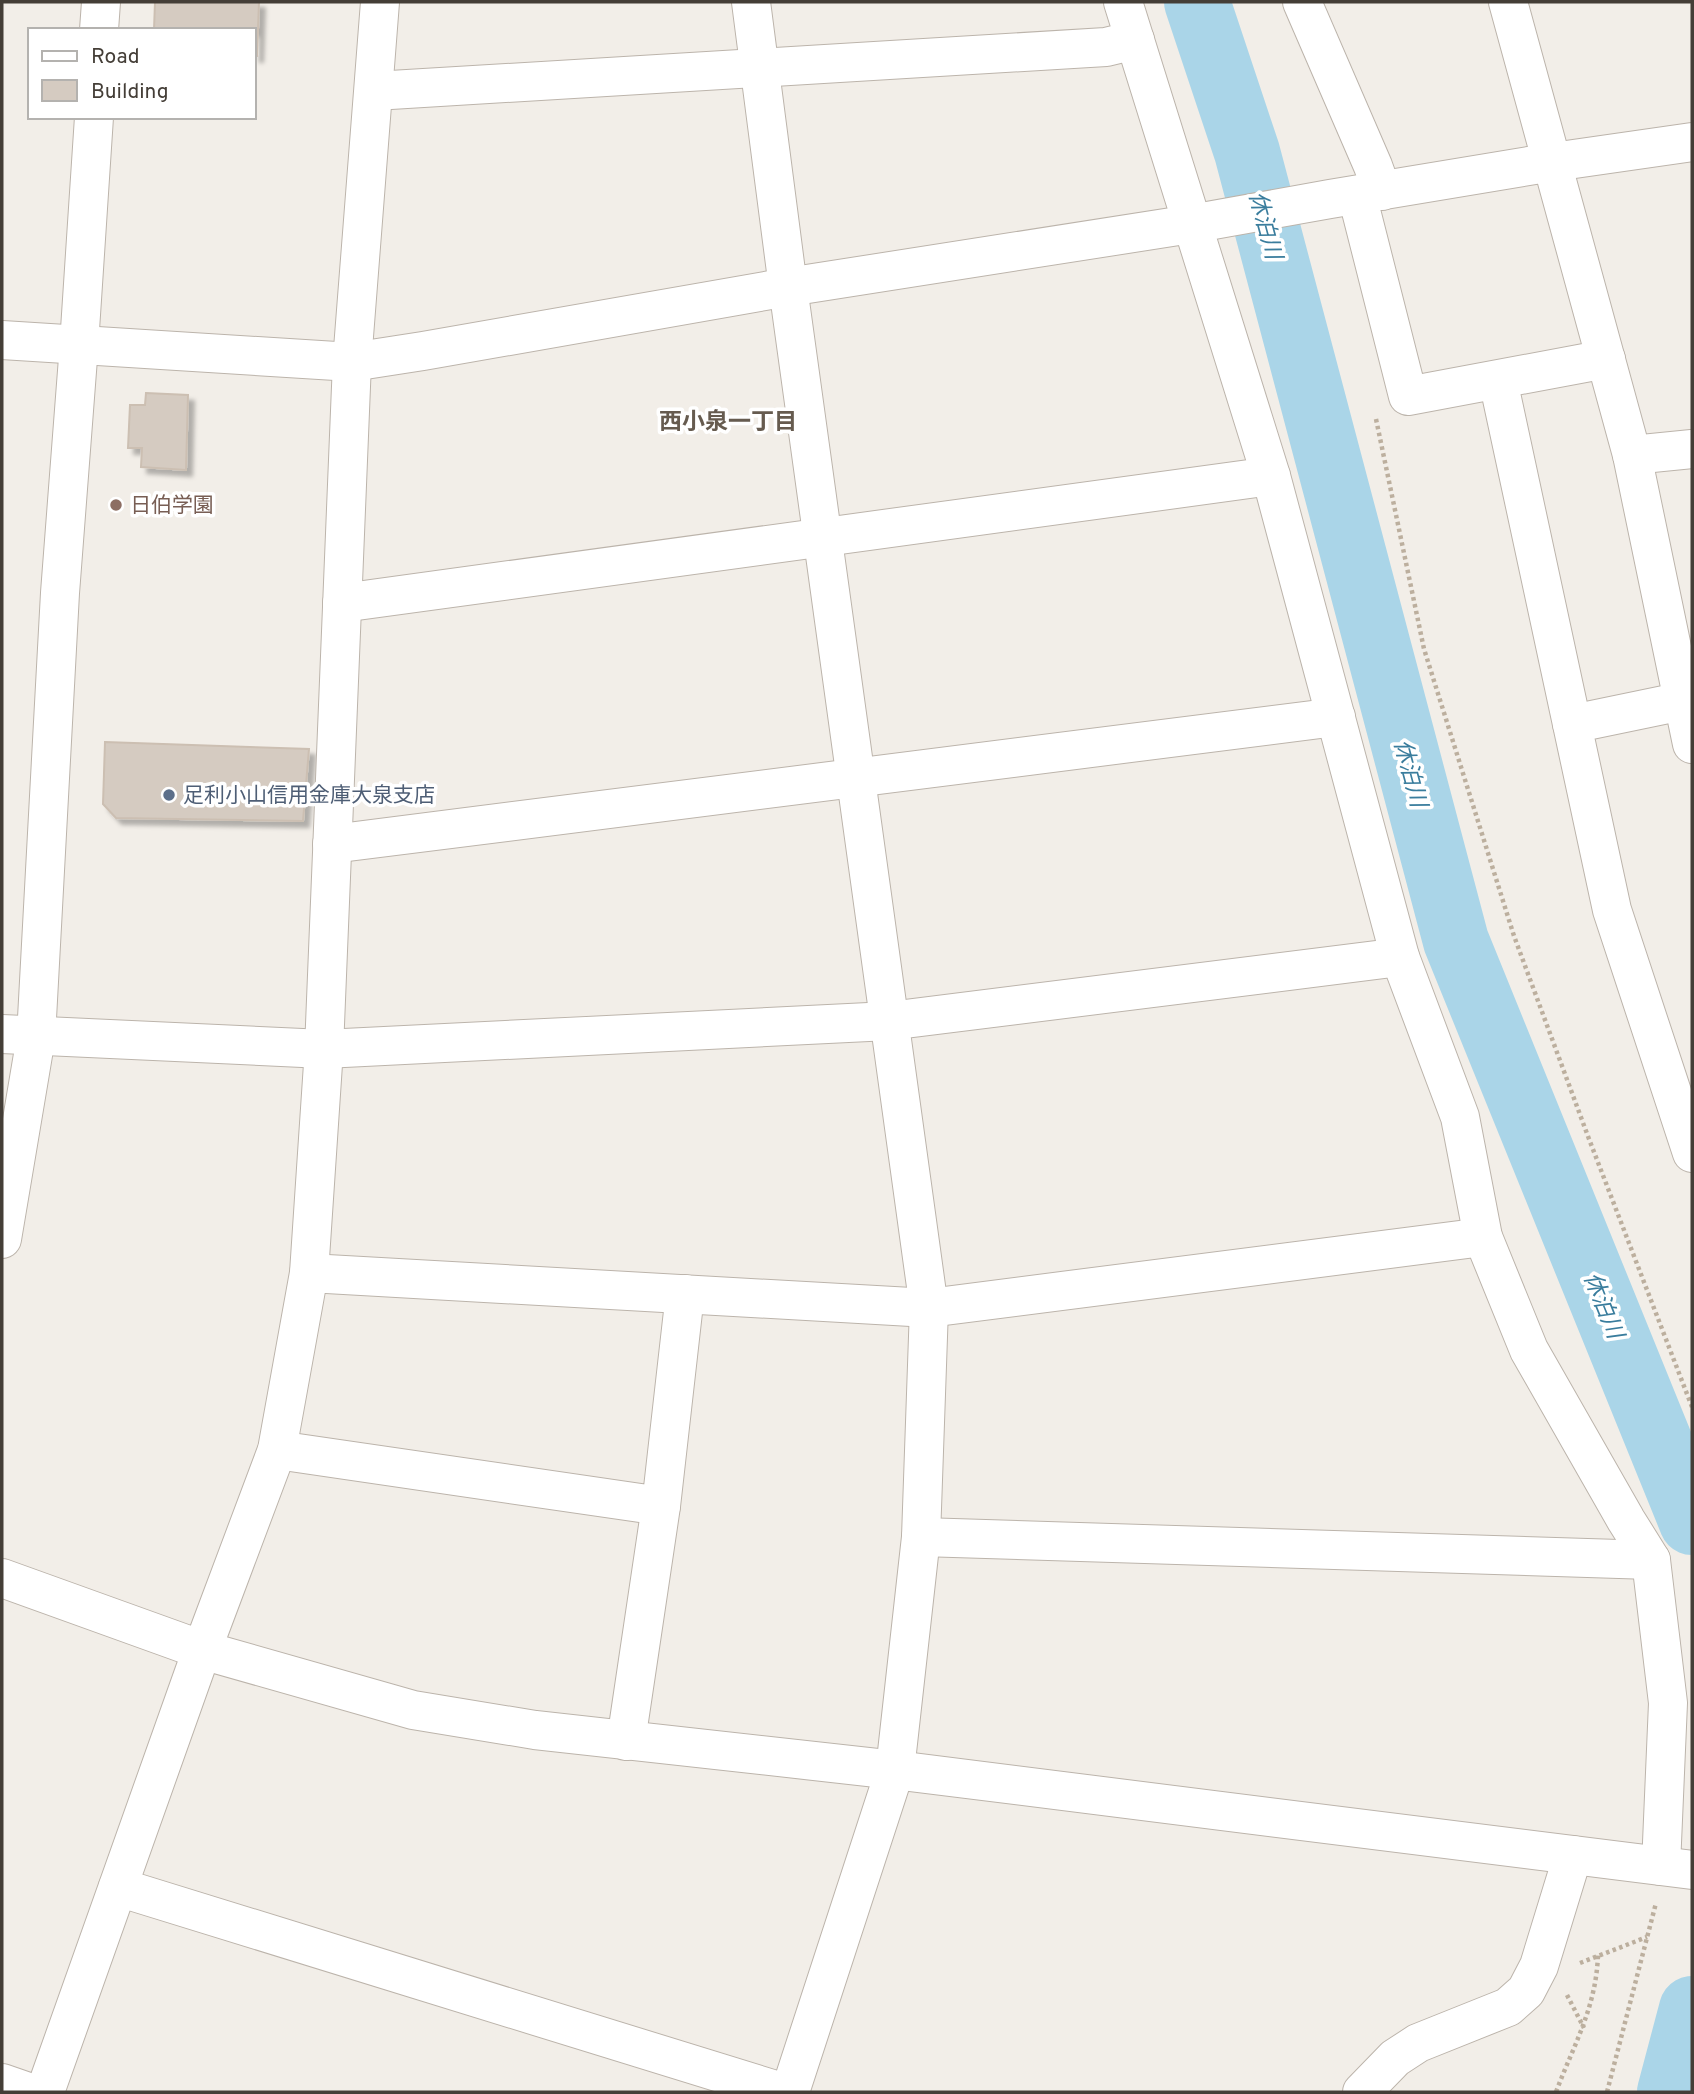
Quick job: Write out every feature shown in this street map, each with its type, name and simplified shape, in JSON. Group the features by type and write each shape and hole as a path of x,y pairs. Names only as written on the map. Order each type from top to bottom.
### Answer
{"street":[{"path":"99,28 101,2"},
{"path":"45,2092 202,1650 277,1450 309,1273 324,1049 352,362 380,2"},
{"path":"751,2 929,1308 921,1537 895,1770 790,2092"},
{"path":"2,1578 202,1650 413,1710 535,1730 895,1770 1676,1868 1668,1703 1651,1560 1529,1350 1483,1237 1460,1117 1400,957 1203,222 1123,2"},
{"path":"1303,2 1373,166 1370,193 1408,396 1606,359"},
{"path":"1508,2 1632,455 1692,744"},
{"path":"374,91 1106,47 1135,40"},
{"path":"2,1239 60,593 94,119"},
{"path":"2,340 352,362 788,286 1203,222 1553,162 1692,142"},
{"path":"1498,380 1612,910 1692,1153"},
{"path":"1632,455 1692,449"},
{"path":"342,603 1271,476"},
{"path":"1572,724 1683,701"},
{"path":"332,844 1336,717"},
{"path":"19,1035 324,1049 890,1021 1400,957"},
{"path":"309,1273 929,1308 1483,1237"},
{"path":"626,1741 661,1506 685,1294"},
{"path":"277,1450 661,1506"},
{"path":"921,1537 1651,1560"},
{"path":"1362,2092 1395,2058 1418,2043 1508,2007 1546,1972 1573,1855"},
{"path":"118,1887 782,2092"},
{"path":"2,2083 28,2092"}],"path":[{"path":"1374,408 1424,649 1510,923 1593,1150 1692,1407"},
{"path":"1607,2092 1656,1903 1676,1868"},
{"path":"1584,2028 1546,1972 1648,1937"},
{"path":"1556,2092 1584,2028 1597,1980 1598,1955"}],"building":[{"path":"155,2 259,2 257,56 256,28 154,28"},
{"path":"146,393 188,395 186,470 141,467 142,448 128,448 130,405 145,405"},
{"path":"105,742 309,749 303,821 116,818 103,804"}],"waterway":[{"name":"休泊川","path":"1197,2 1247,152 1456,941 1692,1522"},
{"name":"休泊川","path":"1670,2092 1692,2009"}],"place":[{"name":"日伯学園","path":"116,505"},
{"name":"足利小山信用金庫大泉支店","path":"169,795"}],"district":[{"name":"西小泉一丁目","path":"728,421"}]}
